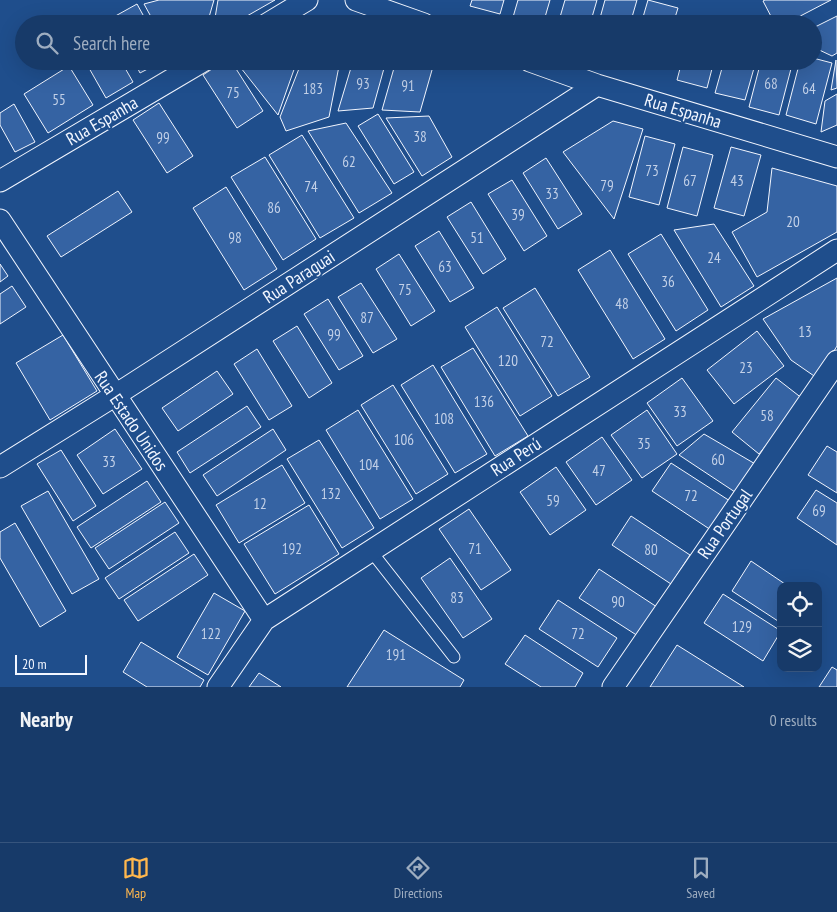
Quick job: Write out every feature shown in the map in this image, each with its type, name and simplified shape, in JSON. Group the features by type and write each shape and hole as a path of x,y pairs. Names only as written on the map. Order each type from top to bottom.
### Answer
{"street":[{"path":"282,15 307,0"},
{"path":"356,0 398,15"},
{"name":"Rua Espanha","path":"0,181 188,70"},
{"name":"Rua Espanha","path":"555,70 596,85 837,157"},
{"name":"Rua Paraguai","path":"0,467 114,396 596,85"},
{"name":"Rua Estado Unidos","path":"0,220 114,396 264,620"},
{"name":"Rua Perú","path":"218,687 264,620 837,250"},
{"name":"Rua Portugal","path":"613,687 837,361"}],"lane":[{"path":"371,551 454,657"}],"building":[{"path":"159,0 214,0 210,15 150,15 144,4"},
{"path":"218,0 275,0 249,15 216,15"},
{"path":"472,0 504,0 500,14 470,6"},
{"path":"518,0 550,0 546,15 514,15"},
{"path":"565,0 597,0 593,15 561,15"},
{"path":"605,0 637,0 633,15 601,15"},
{"path":"648,0 678,8 676,15 644,15"},
{"path":"831,0 802,15 770,15 763,1"},
{"path":"137,4 143,15 117,15"},
{"path":"837,16 837,53 832,56 822,51 822,24"},
{"path":"822,60 832,63 816,124 786,115 798,70 822,70"},
{"path":"836,60 837,88 831,90"},
{"path":"63,70 71,70 93,105 48,133 24,94"},
{"path":"90,70 126,70 133,82 106,98"},
{"path":"210,70 237,70 263,111 237,128 203,75"},
{"path":"243,70 294,70 278,115"},
{"path":"298,70 338,70 329,117 286,131 280,117"},
{"path":"350,70 384,70 373,108 338,111"},
{"path":"393,70 432,70 420,112 382,110"},
{"path":"680,70 712,70 707,88 677,80"},
{"path":"721,70 753,70 745,100 715,93"},
{"path":"759,70 791,70 779,115 749,107"},
{"path":"837,94 837,125 821,132 825,101"},
{"path":"159,103 193,156 167,173 133,120"},
{"path":"14,104 35,142 15,152 0,125 0,113"},
{"path":"378,114 414,172 394,184 358,126"},
{"path":"429,116 452,157 422,176 386,118"},
{"path":"613,121 643,129 614,219 563,152"},
{"path":"346,123 392,193 359,213 308,131"},
{"path":"302,135 354,218 320,238 269,155"},
{"path":"645,136 675,144 659,205 629,197"},
{"path":"683,147 713,155 697,216 667,208"},
{"path":"731,147 761,155 744,216 714,208"},
{"path":"265,157 316,239 283,260 231,177"},
{"path":"546,158 582,214 558,229 523,173"},
{"path":"772,168 837,186 837,232 757,277 732,232 767,212"},
{"path":"512,180 547,236 524,251 488,194"},
{"path":"226,187 277,269 244,290 193,208"},
{"path":"118,191 132,212 61,257 47,236"},
{"path":"471,202 506,259 483,274 447,217"},
{"path":"714,224 754,286 721,307 674,230"},
{"path":"439,231 474,288 450,302 415,246"},
{"path":"661,234 708,310 676,331 628,254"},
{"path":"610,250 665,339 633,359 578,270"},
{"path":"399,254 435,311 411,326 376,269"},
{"path":"0,264 8,276 0,282"},
{"path":"837,278 837,346 817,378 791,360 763,319"},
{"path":"361,283 397,339 373,353 338,297"},
{"path":"12,286 26,307 0,324 0,294"},
{"path":"535,288 590,377 558,396 503,308"},
{"path":"328,299 363,356 339,370 304,314"},
{"path":"497,307 552,396 520,416 465,327"},
{"path":"297,326 332,383 309,398 273,341"},
{"path":"757,331 784,366 734,404 707,370"},
{"path":"63,335 97,391 50,420 16,363"},
{"path":"473,348 528,436 495,456 441,367"},
{"path":"257,349 292,406 269,420 234,364"},
{"path":"433,365 487,454 455,473 401,385"},
{"path":"217,371 233,394 178,431 162,408"},
{"path":"682,378 713,421 677,446 647,403"},
{"path":"776,378 803,399 759,454 732,432"},
{"path":"393,385 448,474 416,494 361,405"},
{"path":"247,406 261,427 190,473 177,452"},
{"path":"358,410 413,499 380,519 326,430"},
{"path":"647,410 677,454 642,478 611,435"},
{"path":"115,429 142,469 103,494 77,455"},
{"path":"273,429 286,450 217,496 203,475"},
{"path":"704,434 757,465 738,494 679,455"},
{"path":"602,437 632,480 596,505 566,462"},
{"path":"319,440 374,528 342,548 287,459"},
{"path":"827,446 837,452 837,493 808,475"},
{"path":"61,450 96,506 73,521 37,464"},
{"path":"671,463 730,501 711,530 652,491"},
{"path":"282,465 305,503 239,543 216,505"},
{"path":"556,467 586,510 550,535 520,492"},
{"path":"147,481 161,502 91,548 77,527"},
{"path":"816,490 837,503 837,545 797,518"},
{"path":"48,491 99,579 72,594 21,506"},
{"path":"165,502 179,523 109,569 95,548"},
{"path":"309,505 339,554 275,594 244,544"},
{"path":"469,509 511,570 481,590 439,529"},
{"path":"631,516 690,555 671,584 612,545"},
{"path":"15,523 66,611 40,627 0,558 0,532"},
{"path":"175,532 189,553 119,599 105,578"},
{"path":"194,554 208,575 138,621 124,600"},
{"path":"450,558 492,619 463,638 421,578"},
{"path":"751,561 782,582 777,582 777,620 732,591"},
{"path":"599,569 657,607 638,636 579,598"},
{"path":"214,593 245,611 208,675 177,657"},
{"path":"723,594 777,628 777,638 763,661 704,623"},
{"path":"558,600 617,638 598,667 539,629"},
{"path":"384,630 464,680 460,687 347,687"},
{"path":"525,635 583,673 575,687 541,687 505,664"},
{"path":"141,642 204,680 200,687 147,687 123,672"},
{"path":"677,645 744,687 650,687"},
{"path":"832,667 837,670 837,687 819,687"},
{"path":"259,673 281,687 249,687"}]}
